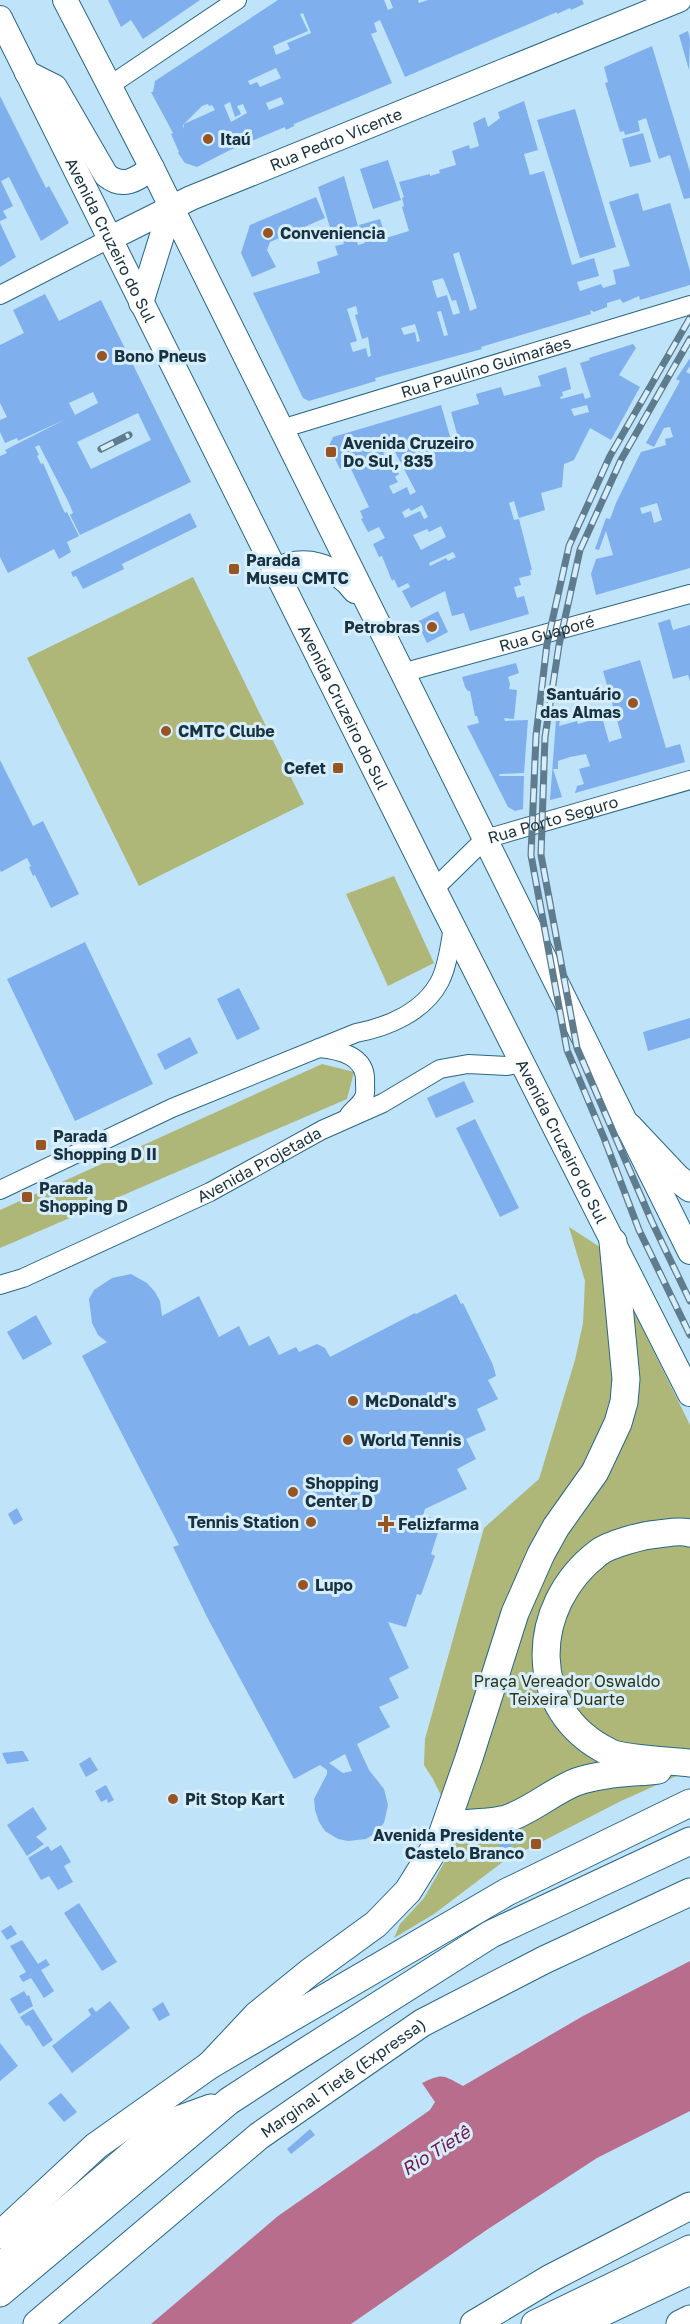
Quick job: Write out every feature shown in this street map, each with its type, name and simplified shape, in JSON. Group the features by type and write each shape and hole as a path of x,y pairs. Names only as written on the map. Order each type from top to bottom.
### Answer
{"highway":[{"path":"628,1126 677,1178 690,1188"},
{"path":"210,2065 257,2015 310,1972 376,1924 408,1891 447,1825 514,1614 556,1527 595,1473 618,1422 624,1402 626,1379 613,1242"},
{"path":"687,1762 611,1754 584,1738 559,1710 548,1679 546,1654 549,1627 554,1611 569,1583 599,1551 644,1535 690,1533"},
{"path":"447,1825 509,1818 574,1783 621,1774 667,1769 687,1762"},
{"path":"0,2235 96,2146 210,2065 507,1892 690,1803"},
{"path":"0,2293 229,2102 490,1934 690,1841"},
{"name":"Marginal Tietê (Expressa)","path":"37,2324 259,2136 422,2023 544,1960 690,1892"},
{"path":"0,2267 167,2124 229,2102"},
{"path":"474,2324 549,2280 690,2206"},
{"path":"536,2324 690,2249"},
{"path":"578,2324 690,2271"},
{"path":"615,2324 690,2288"},
{"path":"680,2324 690,2319"}],"main road":[{"path":"65,0 152,168 690,1252"},
{"name":"Rua Pedro Vicente","path":"109,239 171,207 679,0"},
{"name":"Avenida Cruzeiro do Sul","path":"0,18 274,571 690,1394"},
{"path":"27,74 55,87 106,175 122,184 133,182 152,168"},
{"path":"141,303 171,207"},
{"path":"274,571 302,562 323,566 342,576 368,603"}],"street":[{"path":"109,86 237,0"},
{"name":"Rua Pedro Vicente","path":"0,295 109,239"},
{"name":"Rua Paulino Guimarães","path":"281,429 690,305"},
{"name":"Rua Guaporé","path":"402,673 690,594"},
{"name":"Rua Porto Seguro","path":"434,889 485,839 690,780"},
{"path":"0,1190 172,1108 318,1048 356,1034 381,1029 428,1000 441,980 453,927"},
{"path":"318,1048 333,1049 348,1054 361,1063 366,1077 364,1098 346,1118"},
{"name":"Avenida Projetada","path":"0,1285 23,1278 210,1192 346,1118 383,1103 440,1069 468,1064 507,1066 523,1063"}],"green space":[{"name":"CMTC Clube","path":"193,577 304,804 139,886 27,658"},
{"path":"394,876 434,963 388,986 346,894"},
{"path":"322,1064 354,1072 347,1099 0,1248 0,1210"},
{"name":"Praça Vereador Oswaldo Teixeira Duarte","path":"569,1227 603,1249 690,1425 690,1770 621,1801 504,1861 434,1914 394,1938 400,1924 424,1898 460,1835 424,1765 425,1739 484,1528 539,1479 575,1360 583,1323 585,1281"}],"water":[{"name":"Rio Tietê","path":"690,1961 690,2111 597,2158 488,2229 351,2324 151,2324 278,2216 430,2110 435,2102 422,2083 443,2077 463,2086 583,2016"}],"building":[{"path":"108,0 200,0 143,39 131,20 121,27"},
{"path":"278,0 384,0 388,10 393,8 390,0 418,0 419,3 428,0 582,0 584,4 571,10 570,8 557,14 557,12 405,77 380,20 374,23 377,32 371,34 392,83 294,124 286,130 285,127 230,150 197,167 185,163 178,153 171,134 173,133 151,92 153,92 155,81","holes":["303,13 311,33 287,43 290,49 276,55 273,46 308,31 300,14","276,68 281,78 260,87 257,82 250,85 248,81","281,97 284,104 269,110 266,103","230,102 235,117 241,114 237,106 243,104 247,113 231,122 224,105","212,105 215,110 184,124 202,106"]},
{"path":"688,31 690,39 689,70 679,35"},
{"path":"652,46 690,172 690,198 684,199 670,155 659,159 646,118 638,121 640,131 625,135 624,131 620,132 605,83 608,82 604,67"},
{"path":"0,96 46,188 49,186 69,223 41,241 9,177 1,181 13,206 3,211 7,218 0,221"},
{"path":"524,101 538,150 524,154 530,175 544,171 572,265 594,258 599,276 577,282 580,291 601,284 603,288 616,284 613,270 630,266 609,202 638,193 643,211 670,203 690,271 690,285 640,300 639,296 623,303 620,299 607,303 607,307 594,312 590,310 591,314 481,347 482,349 375,378 376,381 309,401 303,398 253,293 320,273 317,262 338,255 335,246 344,244 338,230 331,231 318,187 344,176 358,226 353,227 358,245 365,243 359,225 380,219 386,238 409,231 402,207 404,197 399,182 430,174 430,176 440,173 439,170 456,165 452,151 469,145 470,149 479,146 473,123 485,117 488,127 500,118 498,112","holes":["459,252 477,308 470,311 453,254","443,278 452,301 456,300 460,313 453,315 447,295 437,298 432,281","356,306 358,314 355,315 362,339 368,337 371,356 368,357 366,348 353,352 350,343 357,341 347,309","441,311 448,335 444,336 437,312","415,324 420,341 417,342 415,332 404,335 401,328"]},
{"path":"575,109 616,247 580,258 537,120"},
{"path":"643,133 651,162 630,167 622,139"},
{"path":"388,160 401,200 373,209 360,169"},
{"name":"Conveniencia","path":"316,197 325,218 270,242 267,250 276,267 252,277 241,253 250,225"},
{"path":"0,223 16,257 0,267"},
{"path":"45,294 59,321 101,300 191,482 80,535 70,515 73,513 69,503 39,445 35,447 39,455 37,456 41,464 43,463 62,507 79,536 67,542 71,552 59,559 54,549 8,573 0,557 0,456 7,453 5,450 66,419 18,441 17,438 5,443 0,432 0,420 7,417 0,403 0,345 24,333 13,310","holes":["93,392 98,403 75,415 69,403","138,413 151,440 91,469 77,442"]},
{"path":"633,344 636,348 619,375 640,387 611,440 590,428 574,460 564,464 562,487 541,493 545,510 519,518 514,501 509,503 514,520 519,519 532,570 530,570 531,575 519,578 521,585 514,587 517,598 524,596 529,614 470,631 464,613 452,616 445,591 411,608 402,591 410,587 408,583 398,588 394,579 392,581 382,556 379,557 373,544 385,538 379,527 368,532 361,519 363,518 360,511 369,507 349,465 340,469 329,446 333,437 441,405 453,447 460,445 451,412 479,404 476,394 501,387 504,396 541,386 538,376 566,367 571,389 562,392 561,399 583,393 585,399 591,397 580,363 590,360 589,358","holes":["587,405 589,412 574,416 571,409","391,444 416,492 410,495 407,487 393,494 389,486 398,482 395,477 399,474 395,466 391,468 389,465 381,470 377,462 386,458 383,453 387,451 386,447","422,505 428,517 424,519 420,511 405,518 402,512 409,508 411,511","441,526 446,537 421,550 413,535 427,529 429,532","453,552 456,557 448,561 446,558 430,566 429,563"]},
{"path":"690,358 690,366 686,372 690,374 690,568 596,595 591,574 596,559 613,555 606,531 599,550 595,549 606,518 610,519 641,452 666,445 665,439 673,437 670,427 664,428 654,447 646,443 680,381 676,379","holes":["657,503 662,520 654,523 651,511 642,514 640,508"]},
{"path":"190,513 197,527 122,564 124,569 83,589 76,576 73,577 71,572"},
{"name":"Petrobras","path":"438,611 448,632 427,643 417,622"},
{"path":"670,619 673,630 690,625 690,681 688,675 673,679 658,623"},
{"path":"640,660 666,748 680,744 685,762 575,793 577,786 584,784 579,769 590,766 586,754 570,757 558,761 558,769 553,769 562,797 550,800 556,720 560,720 559,726 577,721 578,724 602,717 609,742 622,738 603,671"},
{"path":"516,663 519,673 508,677 509,689 517,690 514,719 504,718 505,721 528,720 524,773 500,774 499,776 524,776 523,809 515,811 508,807 467,726 479,723 475,716 470,691 465,687 462,677"},
{"path":"0,760 33,826 43,821 79,894 51,908 35,875 33,876 27,858 1,872 0,870"},
{"path":"85,942 153,1084 75,1121 7,979"},
{"path":"239,988 260,1029 237,1040 217,999"},
{"path":"690,1018 690,1038 648,1051 643,1032"},
{"path":"190,1037 198,1053 165,1070 157,1054"},
{"path":"464,1081 474,1102 436,1118 427,1098"},
{"path":"475,1119 519,1208 500,1217 456,1128"},
{"path":"131,1274 147,1283 160,1301 162,1316 199,1296 219,1337 239,1326 249,1346 269,1336 279,1355 296,1347 299,1352 317,1344 325,1348 330,1357 456,1294 461,1304 463,1303 493,1365 496,1376 488,1380 498,1399 477,1409 486,1430 466,1439 476,1459 457,1469 467,1489 425,1509 423,1516 442,1520 431,1554 435,1556 421,1595 417,1594 406,1627 388,1622 409,1668 389,1678 399,1698 379,1707 390,1727 357,1744 369,1770 384,1789 388,1805 384,1823 366,1839 348,1841 338,1839 325,1831 319,1822 314,1799 327,1770 320,1765 294,1779 207,1617 173,1547 179,1545 82,1356 107,1342 98,1335 92,1323 89,1299 94,1290 112,1278","holes":["345,1754 352,1771 343,1773 329,1763"]},
{"path":"36,1315 52,1344 23,1360 7,1332"},
{"path":"17,1508 23,1520 14,1525 8,1514"},
{"path":"23,1751 29,1761 7,1764 2,1753"},
{"path":"90,1757 98,1770 86,1777 79,1764"},
{"path":"106,1785 114,1800 108,1803 107,1799 101,1802 95,1791"},
{"path":"33,1807 47,1829 36,1837 44,1844 27,1856 7,1825"},
{"path":"510,1826 519,1842 502,1851 496,1834"},
{"path":"61,1845 71,1862 64,1866 73,1882 58,1890 49,1876 41,1880 28,1858 48,1846 51,1851"},
{"path":"79,1903 117,1962 102,1971 64,1913"},
{"path":"11,1925 17,1934 7,1940 1,1931"},
{"path":"22,1940 38,1964 46,1959 50,1965 41,1970 54,1991 44,1998 31,1978 23,1982 19,1976 26,1972 10,1946"},
{"path":"24,1991 27,1996 29,1995 33,2006 19,2014 10,1999"},
{"path":"110,2001 130,2028 72,2073 52,2046 91,2015 88,2010 92,2007 96,2012"},
{"path":"163,2002 170,2015 159,2021 152,2009"},
{"path":"33,2009 53,2040 43,2047 29,2025 26,2026 20,2017"},
{"path":"0,2043 18,2066 0,2081"},
{"path":"61,2093 77,2112 64,2122 48,2103"},
{"path":"310,2129 315,2135 291,2154 287,2149"}],"railway":[{"path":"690,318 610,456 569,546 547,644 536,736 531,855 567,1050 639,1230 690,1335"},
{"path":"690,339 621,460 580,550 559,645 545,737 541,855 577,1048 652,1222 690,1301"},
{"path":"101,449 129,435"}],"place":[{"name":"Itaú","path":"208,139"},
{"name":"Conveniencia","path":"268,233"},
{"name":"Bono Pneus","path":"102,356"},
{"name":"Avenida Cruzeiro Do Sul, 835","path":"331,452"},
{"name":"Parada Museu CMTC","path":"234,569"},
{"name":"Petrobras","path":"432,627"},
{"name":"Santuário das Almas","path":"633,703"},
{"name":"CMTC Clube","path":"166,731"},
{"name":"Cefet","path":"338,768"},
{"name":"Parada Shopping D II","path":"41,1145"},
{"name":"Parada Shopping D","path":"27,1197"},
{"name":"McDonald's","path":"353,1401"},
{"name":"World Tennis","path":"348,1440"},
{"name":"Shopping Center D","path":"293,1492"},
{"name":"Tennis Station","path":"311,1522"},
{"name":"Felizfarma","path":"386,1524"},
{"name":"Lupo","path":"303,1585"},
{"name":"Pit Stop Kart","path":"173,1799"},
{"name":"Avenida Presidente Castelo Branco","path":"536,1844"}]}
